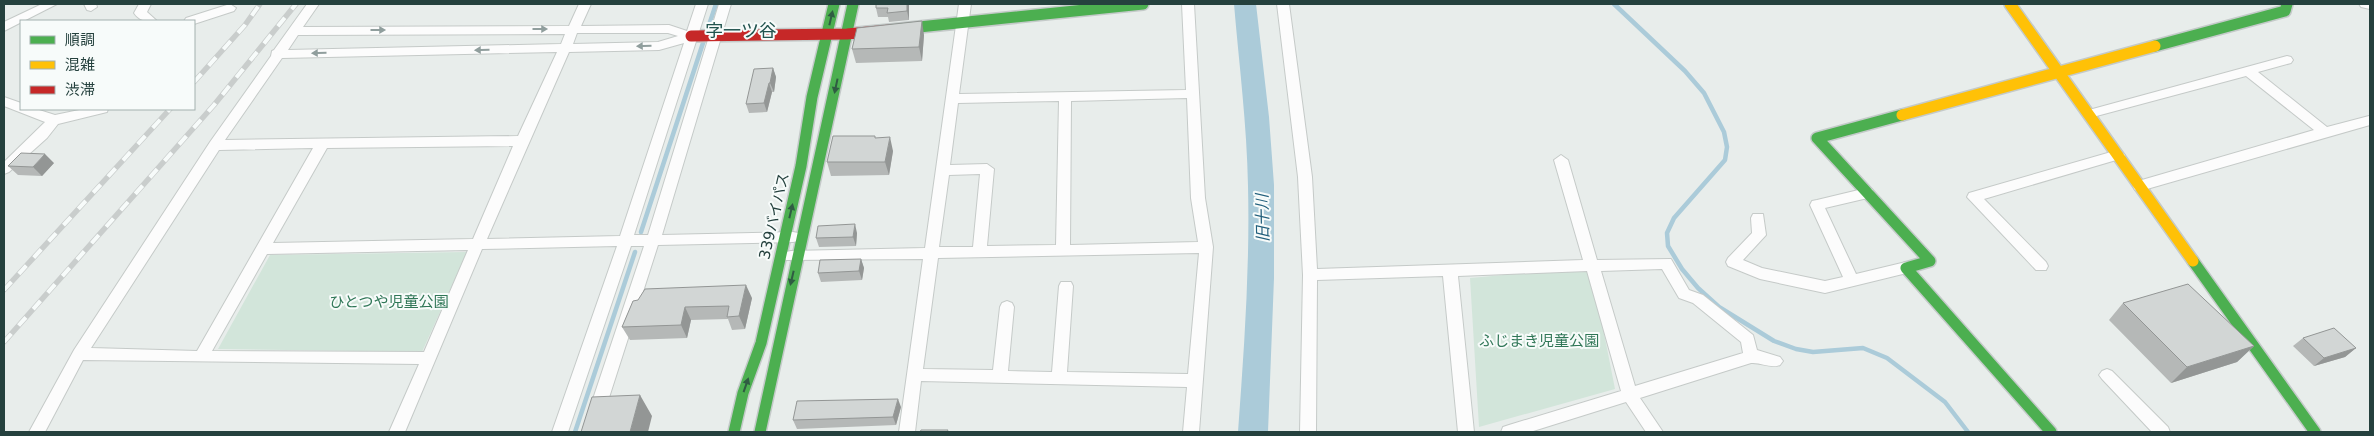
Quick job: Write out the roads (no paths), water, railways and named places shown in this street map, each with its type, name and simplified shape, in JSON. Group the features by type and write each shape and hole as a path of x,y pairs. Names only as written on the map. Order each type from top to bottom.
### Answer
{"street":[{"path":"4,27 51,4"},
{"path":"145,4 140,13 150,20"},
{"path":"37,432 79,354 215,144 276,54 313,4"},
{"path":"397,432 522,141 566,49 585,4"},
{"path":"560,432 626,240 702,4"},
{"path":"590,432 653,240 725,4"},
{"name":"339バイパス","path":"734,432 743,393 761,343 801,166 812,97 834,4"},
{"path":"760,432 801,236 853,4"},
{"path":"907,432 965,4"},
{"path":"276,54 659,46 691,36 826,36 962,22 1050,9 1143,4"},
{"path":"1188,4 1198,198 1206,247 1191,432"},
{"path":"1283,4 1305,177 1310,275 1308,432"},
{"path":"2010,4 2315,432"},
{"path":"1758,218 1759,235 1733,262 1760,273 1825,288 1930,261 1817,138 2058,71 2285,11 2287,4"},
{"path":"2365,4 2370,5"},
{"path":"193,20 230,8"},
{"path":"294,31 669,29 691,36"},
{"path":"2089,114 2287,60"},
{"path":"2248,71 2325,132"},
{"path":"953,99 1193,94"},
{"path":"1063,250 1065,98"},
{"path":"4,101 20,107"},
{"path":"28,110 54,120 98,110"},
{"path":"4,170 42,135 54,120"},
{"path":"2140,186 2369,121"},
{"path":"215,144 522,141"},
{"path":"201,357 323,143"},
{"path":"2041,266 1974,197 2118,155"},
{"path":"1561,160 1630,395 1655,432"},
{"path":"943,170 987,169 980,252"},
{"path":"1852,281 1817,205 1867,193"},
{"path":"264,249 801,236"},
{"path":"780,256 1206,247"},
{"path":"1310,275 1666,263 1684,294 1698,299 1748,338 1751,357"},
{"path":"1906,268 2051,432"},
{"path":"1450,270 1466,432"},
{"path":"1059,378 1066,286"},
{"path":"1000,377 1007,307"},
{"path":"79,354 201,357 428,358"},
{"path":"1509,432 1751,357 1762,356 1775,361"},
{"path":"2107,374 2162,432"},
{"path":"915,375 1196,381"}],"waterway":[{"path":"708,28 716,4"},
{"name":"旧十川","path":"1245,4 1257,117 1261,185 1261,278 1253,432"},
{"path":"1614,4 1685,71 1704,93 1724,132 1727,147 1725,160 1674,218 1667,233 1668,246 1682,269 1698,288 1719,307 1774,341 1796,349 1813,352 1863,348 1887,358 1945,402 1968,432"},
{"path":"641,232 703,43"},
{"path":"575,432 635,252"}],"railway":[{"path":"195,81 245,25 260,4"},
{"path":"4,342 214,105 296,4"},
{"path":"4,290 169,110"}],"district":[{"name":"字一ツ谷","path":"741,31"}],"park label":[{"name":"ひとつや児童公園","path":"389,302"},
{"name":"ふじまき児童公園","path":"1539,341"}]}
